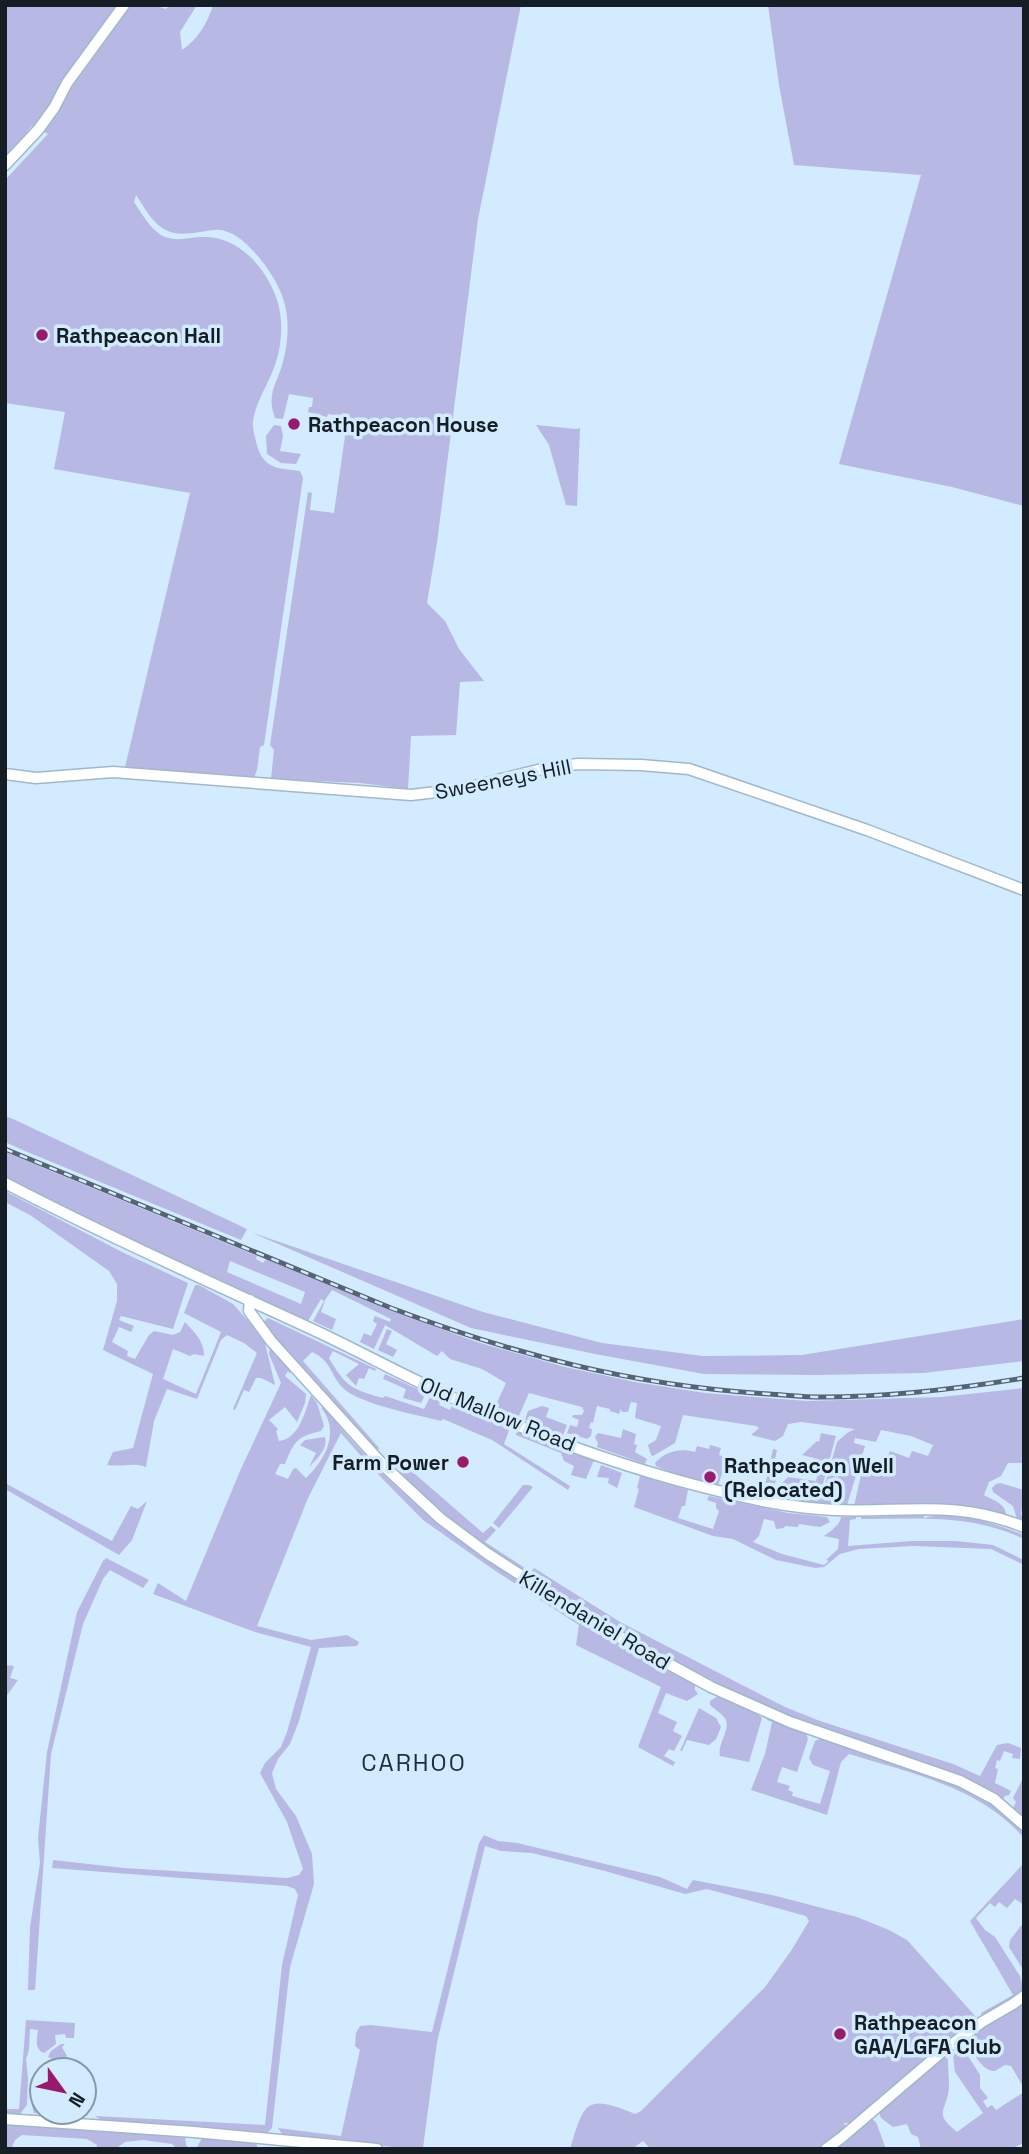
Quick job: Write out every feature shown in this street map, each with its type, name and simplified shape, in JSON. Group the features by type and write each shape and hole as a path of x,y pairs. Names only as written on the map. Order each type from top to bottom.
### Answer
{"street":[{"path":"5,165 38,130 67,83 124,5"},
{"name":"Sweeneys Hill","path":"5,774 36,778 113,772 411,795 462,789 550,767 578,764 689,769 867,830 1024,890"},
{"name":"Old Mallow Road","path":"5,1184 438,1391 514,1424 601,1455 693,1484 791,1506 836,1510 956,1510 979,1513 1024,1527"},
{"name":"Killendaniel Road","path":"250,1300 249,1311 271,1341 359,1440 428,1507 488,1554 603,1628 711,1687 790,1722 960,1781 994,1799 1024,1825"},
{"path":"826,2149 944,2050 1024,1996"},
{"path":"5,2119 194,2132 377,2149"}],"shaded area":[{"path":"5,5 155,5 165,9 173,5 197,5 180,32 182,50 201,30 213,5 521,5 478,219 427,603 445,621 459,649 484,681 460,682 456,735 411,736 408,789 360,783 271,779 274,750 270,745 308,492 312,493 310,510 334,513 347,422 334,419 334,415 328,414 327,417 308,412 313,398 289,394 283,419 275,418 273,389 283,362 288,327 284,301 271,274 255,252 225,231 179,234 163,228 150,216 136,195 134,202 149,224 161,235 177,239 216,238 229,242 251,257 260,267 278,303 281,340 278,355 255,413 253,429 262,458 277,468 300,471 303,478 264,745 260,747 254,778 125,767 190,493 54,469 65,412 5,403 5,180 48,134 32,126 5,158"},
{"path":"768,5 1024,5 1024,506 952,487 839,464 921,175 794,165"},
{"path":"274,425 281,426 283,436 280,451 301,454 296,464 281,463 267,454 266,436"},
{"path":"536,425 580,428 577,506 566,505 549,445"},
{"path":"5,1116 247,1229 241,1240 5,1142"},
{"path":"5,1152 257,1256 256,1259 263,1263 266,1259 389,1310 477,1342 565,1367 635,1382 705,1393 807,1401 941,1397 1024,1388 1024,1463 1008,1463 1001,1476 989,1482 984,1495 1001,1505 1006,1515 949,1506 854,1506 865,1457 870,1459 867,1469 881,1473 890,1451 909,1458 912,1451 928,1456 933,1445 911,1436 881,1430 876,1442 855,1438 854,1443 865,1446 847,1505 776,1498 779,1486 788,1477 816,1481 821,1462 802,1455 819,1442 821,1433 836,1436 819,1498 821,1499 837,1442 855,1429 801,1422 788,1424 783,1436 775,1441 751,1435 759,1428 756,1426 683,1415 675,1443 653,1456 648,1445 656,1440 661,1426 635,1418 637,1403 631,1402 628,1412 622,1412 621,1409 619,1414 597,1406 589,1428 592,1429 591,1436 587,1439 567,1433 570,1425 577,1427 579,1420 572,1417 582,1415 582,1407 529,1393 518,1418 507,1416 494,1409 506,1383 482,1369 450,1359 442,1351 437,1356 385,1325 374,1349 360,1342 364,1333 371,1336 377,1324 373,1321 375,1316 390,1322 391,1319 332,1290 321,1312 336,1319 332,1330 313,1321 324,1301 321,1299 308,1321 82,1217 5,1178","holes":["230,1261 305,1292 301,1304 227,1272"]},
{"path":"5,1191 188,1283 173,1329 121,1316 119,1320 134,1326 131,1332 119,1327 112,1342 128,1351 127,1356 135,1359 154,1331 173,1335 180,1332 185,1322 201,1342 204,1356 190,1356 173,1349 163,1379 196,1394 221,1332 184,1313 195,1285 199,1285 233,1304 264,1339 275,1385 256,1378 249,1392 244,1390 235,1410 233,1409 257,1353 227,1335 221,1340 197,1399 167,1389 154,1421 146,1467 107,1465 113,1452 133,1448 153,1374 103,1350 117,1301 117,1284 109,1271 30,1215 5,1202"},
{"path":"253,1233 483,1312 602,1343 703,1356 802,1355 1024,1319 1024,1361 924,1373 704,1374 471,1328"},
{"path":"268,1318 376,1369 375,1371 369,1368 364,1379 359,1378 356,1386 346,1375 359,1364 333,1351 329,1358 335,1368 350,1386 356,1389 424,1409 430,1397 425,1395 421,1403 403,1398 406,1389 383,1379 385,1374 441,1400 439,1405 450,1410 453,1404 509,1430 504,1444 570,1486 568,1490 492,1440 443,1419 441,1421 389,1408 351,1394 339,1383 327,1364 312,1352 303,1361 380,1449 373,1448 267,1328 263,1322"},
{"path":"387,1329 392,1331 386,1344 397,1350 393,1357 378,1350"},
{"path":"270,1348 290,1370 290,1374 288,1371 285,1376 306,1394 297,1422 285,1407 269,1420 278,1429 276,1431 279,1441 286,1439 296,1430 311,1395 317,1403 324,1426 321,1431 298,1441 285,1464 280,1464 275,1474 288,1479 296,1468 306,1478 319,1463 330,1436 330,1427 322,1406 360,1450 415,1504 461,1540 558,1606 695,1685 698,1694 687,1701 666,1693 658,1713 677,1722 673,1731 682,1736 674,1751 669,1749 664,1756 675,1762 673,1766 638,1747 661,1687 576,1645 579,1625 423,1520 341,1433 308,1498 257,1626 311,1640 347,1635 359,1642 357,1646 319,1648 299,1721 290,1744 278,1759 272,1773 276,1789 296,1816 312,1854 314,1884 290,1967 272,2128 267,2133 101,2120 98,2116 265,2125 282,1965 298,1895 295,1889 287,1886 52,1868 53,1860 124,1868 287,1878 299,1875 303,1869 287,1822 260,1773 265,1763 281,1747 311,1647 255,1632 153,1594 158,1583 186,1601 240,1471 281,1383 269,1354"},
{"path":"542,1406 549,1408 546,1417 567,1425 563,1435 525,1420 528,1411"},
{"path":"623,1429 636,1434 635,1452 647,1459 645,1464 597,1447 595,1437 598,1433 621,1438"},
{"path":"516,1431 596,1461 593,1462 586,1479 571,1475 574,1466 564,1461 561,1453 516,1435"},
{"path":"325,1437 323,1450 309,1467 316,1453 300,1445 305,1440"},
{"path":"710,1445 721,1448 719,1455 727,1457 718,1486 656,1466 655,1463 659,1459 669,1453 684,1450 695,1452 697,1446 709,1449"},
{"path":"773,1449 777,1450 774,1464 777,1475 771,1492 764,1490"},
{"path":"395,1461 401,1462 483,1533 491,1526 496,1530 485,1542 531,1572 534,1568 620,1622 785,1707 953,1764 980,1776 997,1745 1008,1743 1021,1748 1020,1759 1012,1758 1013,1754 1004,1751 1000,1761 997,1760 995,1783 1011,1791 1009,1795 1003,1799 951,1773 796,1720 713,1684 630,1639 482,1545 409,1484 401,1475"},
{"path":"601,1465 622,1473 617,1488 608,1483 609,1478 597,1477"},
{"path":"640,1476 688,1490 685,1506 682,1506 678,1518 713,1529 719,1511 716,1503 707,1500 709,1496 788,1513 827,1517 830,1522 820,1527 799,1524 798,1527 785,1526 776,1529 774,1521 764,1519 759,1536 753,1542 782,1554 824,1565 838,1549 839,1539 824,1536 837,1525 841,1517 856,1517 850,1520 848,1546 956,1541 993,1545 1024,1560 1024,1565 991,1549 913,1546 859,1549 840,1554 824,1567 815,1568 776,1560 733,1539 713,1536 634,1507"},
{"path":"5,1483 112,1541 131,1506 138,1509 147,1501 132,1540 119,1555 5,1489"},
{"path":"1000,1483 1024,1490 1021,1515 1024,1522 1017,1519 1013,1506 993,1492 992,1488"},
{"path":"523,1485 533,1487 499,1528 493,1523"},
{"path":"924,1515 924,1518 948,1516 974,1519 1024,1535 1024,1539 984,1525 964,1522 861,1519"},
{"path":"106,1558 149,1580 143,1588 110,1570 103,1579 83,1624 51,1754 35,1990 28,1990 30,1927 40,1863 38,1838 47,1752 77,1612"},
{"path":"5,1665 14,1666 10,1678 18,1680 5,1698"},
{"path":"718,1696 757,1713 762,1718 749,1762 720,1756 727,1725 722,1715 710,1705 710,1701"},
{"path":"699,1708 716,1718 721,1727 716,1739 709,1745 687,1740 680,1751"},
{"path":"768,1717 806,1733 808,1739 797,1772 782,1767 777,1782 790,1786 788,1790 793,1792 792,1796 820,1804 830,1771 813,1765 809,1758 815,1741 822,1738 919,1770 966,1790 1017,1823 1024,1838 987,1806 965,1794 920,1775 849,1754 841,1762 827,1815 751,1790 765,1754 772,1722 767,1720"},
{"path":"1023,1778 1024,1819 1013,1808 1016,1802 1013,1798"},
{"name":"Rathpeacon GAA/LGFA Club","path":"484,1835 498,1841 517,1843 660,1877 687,1889 693,1880 772,1895 857,1917 907,1940 976,2017 853,2123 844,2123 846,2127 837,2138 819,2149 651,2149 643,2141 632,2149 570,2149 579,2121 589,2106 606,2104 635,2114 641,2111 765,1987 809,1921 806,1916 707,1889 685,1894 532,1853 501,1851 485,1846 437,2042 425,2149 282,2134 278,2128 341,2136 360,2050 355,2046 356,2033 360,2026 432,2032 479,1843"},
{"path":"1024,1863 1024,1905 1015,1899 1007,1908 999,1902 995,1907 990,1903 976,1918 985,1930 995,1937 1020,1976 1024,1991 982,2016 981,2013 1013,1995 970,1921"},
{"path":"1024,1922 1024,1971 1009,1947 1010,1940"},
{"path":"1024,1999 1024,2088 1011,2066 1005,2065 990,2071 981,2064 973,2053 968,2038 980,2027"},
{"path":"26,2020 75,2023 74,2038 66,2038 65,2034 55,2035 56,2044 44,2053 37,2046 38,2030 30,2029 26,2059 27,2105 20,2114 5,2114 5,2109 19,2109"},
{"path":"65,2044 62,2047 67,2056 48,2056 51,2051"},
{"path":"963,2048 980,2075 980,2088 988,2098 983,2101 987,2108 992,2105 996,2110 1024,2092 1024,2143 1010,2149 921,2149 918,2137 911,2134 907,2124 893,2127 881,2118 879,2112 944,2057 948,2059 949,2084 943,2111 945,2120 957,2132 983,2113 955,2072 953,2055"},
{"path":"870,2118 876,2122 886,2149 833,2149"},
{"path":"5,2124 185,2136 186,2145 190,2149 177,2149 172,2144 143,2140 125,2142 115,2149 96,2149 97,2145 87,2139 22,2135 15,2140 11,2149 5,2149"},
{"path":"202,2138 252,2141 257,2145 257,2149 196,2149"}],"railway":[{"path":"5,1149 391,1308 484,1340 576,1366 671,1384 815,1397 923,1392 1024,1378"}],"place":[{"name":"Rathpeacon Hall","path":"42,335"},
{"name":"Rathpeacon House","path":"294,424"},
{"name":"Farm Power","path":"463,1462"},
{"name":"Rathpeacon Well (Relocated)","path":"710,1477"},
{"name":"Rathpeacon GAA/LGFA Club","path":"840,2034"}],"district":[{"name":"CARHOO","path":"414,1762"}]}
